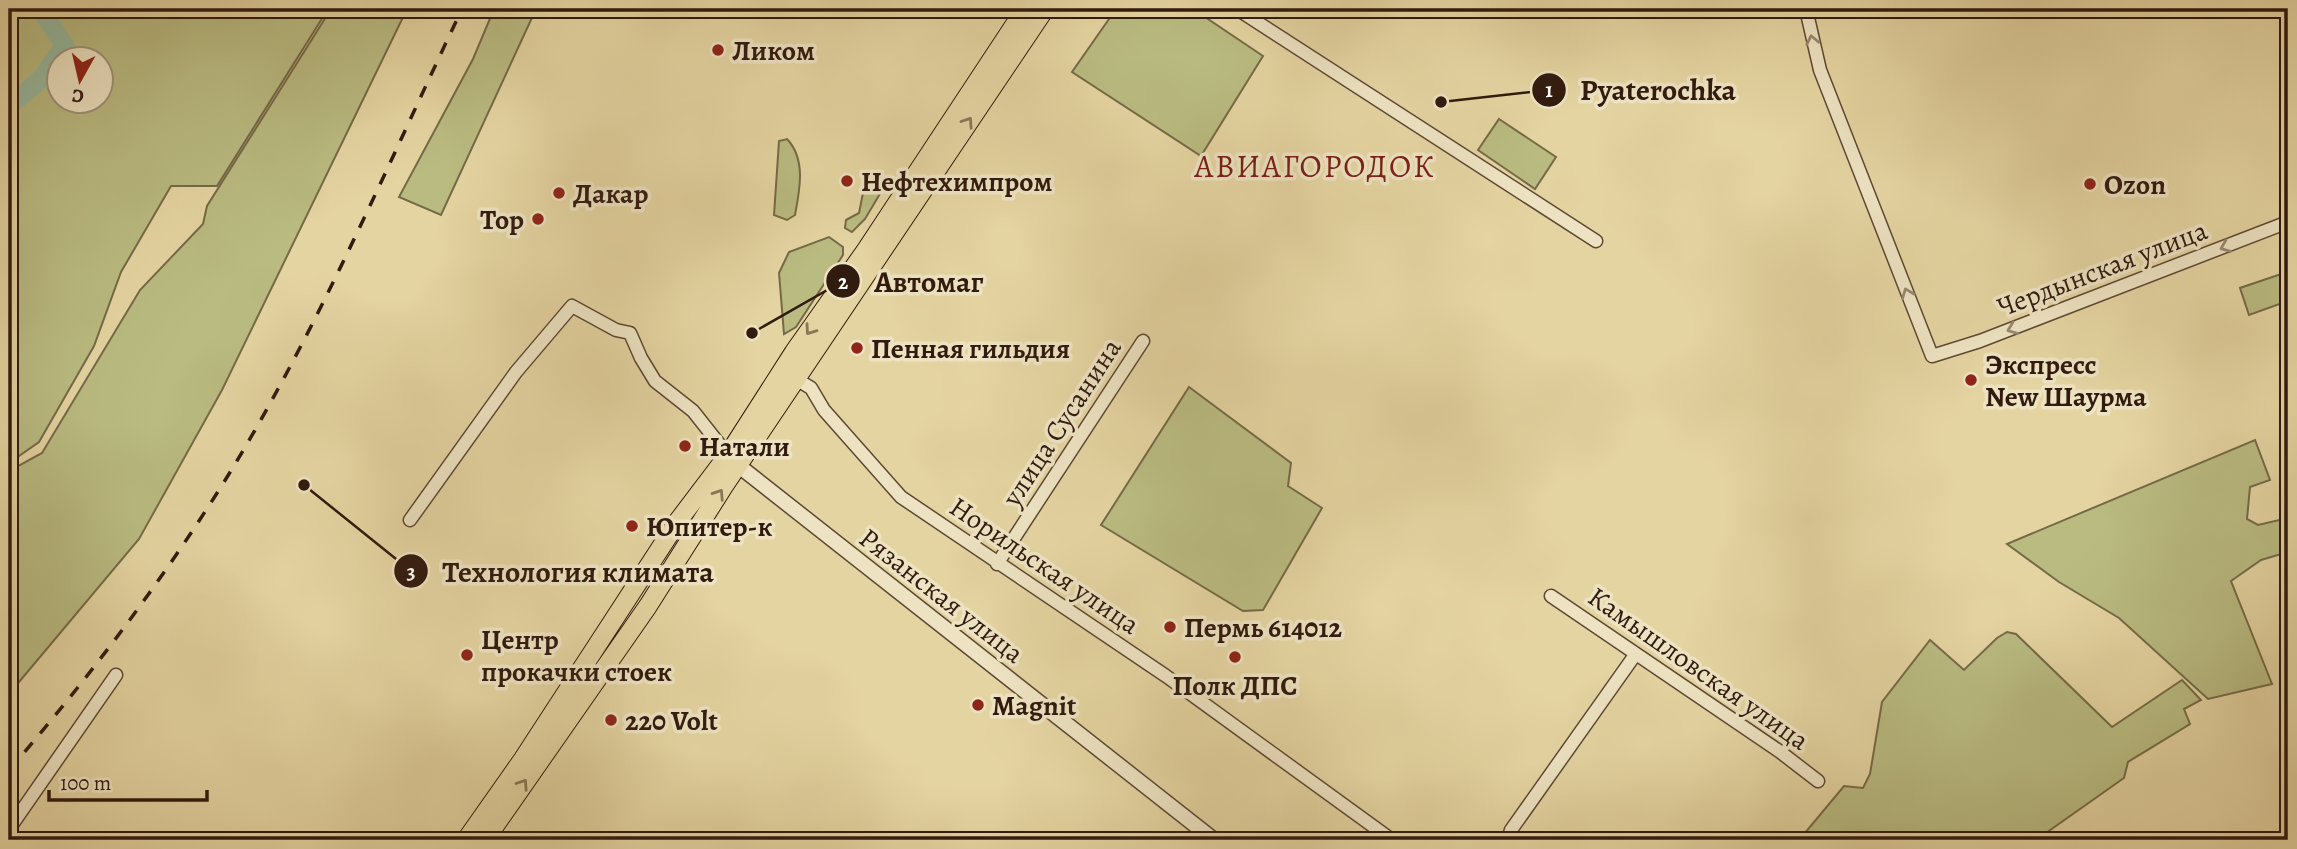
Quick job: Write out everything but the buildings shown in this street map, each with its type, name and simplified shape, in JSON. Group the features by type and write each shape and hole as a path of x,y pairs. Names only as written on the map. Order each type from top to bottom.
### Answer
{"main road":[{"path":"485,840 640,616 733,461 946,141 1025,9"},
{"path":"946,141 1045,9"},
{"path":"466,840 678,521 733,461 796,379 923,176"},
{"path":"622,606 632,600 638,601 642,608 640,616"}],"street":[{"path":"1237,9 1596,242"},
{"name":"Чердынская улица","path":"1806,9 1818,63 1932,356 1980,341 2288,222"},
{"path":"410,520 516,372 572,306 616,330 630,332 640,358 655,381 693,411 733,461"},
{"name":"улица Сусанина","path":"997,564 1143,341"},
{"name":"Норильская улица","path":"796,379 811,388 824,410 901,497 1166,676 1392,840"},
{"name":"Рязанская улица","path":"733,461 1214,840"},
{"name":"Камышловская улица","path":"1551,596 1779,751 1818,781"},
{"path":"1508,840 1511,830 1635,655"},
{"path":"9,829 116,675"}],"green space":[{"path":"9,9 328,9 217,186 171,186 121,272 94,346 39,442 9,463"},
{"path":"331,9 407,9 222,390 139,539 9,694 9,471 42,453 140,290 203,224 207,206"},
{"path":"494,9 536,9 441,215 399,197 473,59"},
{"path":"1116,9 1193,9 1263,56 1201,156 1072,72"},
{"path":"1499,119 1556,157 1535,189 1478,150"},
{"path":"787,139 797,156 800,175 795,215 787,220 774,215 779,141"},
{"path":"887,182 865,219 852,232 845,228 846,220 859,213 865,183"},
{"path":"829,237 843,247 843,255 796,327 784,334 779,273 789,252"},
{"path":"2284,273 2288,301 2249,315 2240,288"},
{"path":"1189,387 1291,463 1288,486 1322,508 1263,610 1243,611 1101,525"},
{"path":"2255,440 2270,480 2250,487 2247,519 2258,525 2288,518 2288,552 2261,560 2231,581 2272,684 2208,699 2119,618 2059,582 2007,544"},
{"path":"2007,632 2016,634 2112,727 2182,680 2201,700 2184,709 2190,724 2128,762 2124,778 2036,840 1799,840 1844,786 1863,788 1870,774 1882,702 1930,640 1964,670 1997,638"}],"waterway":[{"path":"9,106 40,80 65,46 45,16 47,9"}],"railway":[{"path":"9,770 95,666 149,594 200,520 258,426 320,309 462,9"}],"place":[{"name":"Ликом","path":"718,50"},
{"name":"Pyaterochka","path":"1441,102"},
{"name":"Нефтехимпром","path":"847,181"},
{"name":"Ozon","path":"2090,184"},
{"name":"Дакар","path":"559,193"},
{"name":"Тор","path":"538,219"},
{"name":"Автомаг","path":"752,333"},
{"name":"Пенная гильдия","path":"857,348"},
{"name":"Экспресс New Шаурма","path":"1971,380"},
{"name":"Натали","path":"685,446"},
{"name":"Технология климата","path":"304,485"},
{"name":"Юпитер-к","path":"632,526"},
{"name":"Пермь 614012","path":"1170,627"},
{"name":"Центр прокачки стоек","path":"467,655"},
{"name":"Полк ДПС","path":"1235,657"},
{"name":"Magnit","path":"978,705"},
{"name":"220 Volt","path":"611,720"}],"district":[{"name":"АВИАГОРОДОК","path":"1315,166"}]}
